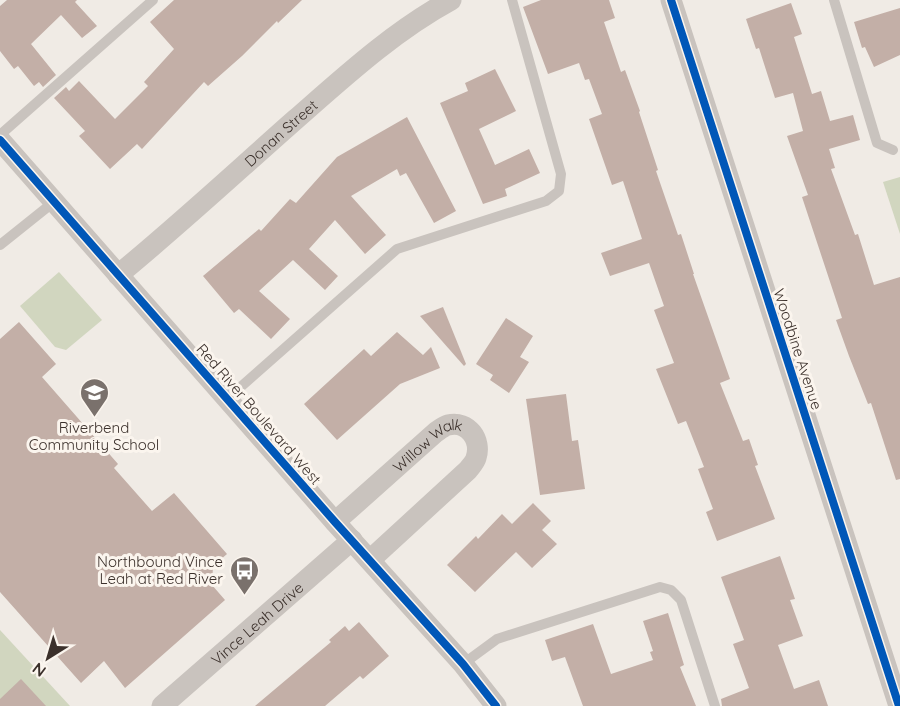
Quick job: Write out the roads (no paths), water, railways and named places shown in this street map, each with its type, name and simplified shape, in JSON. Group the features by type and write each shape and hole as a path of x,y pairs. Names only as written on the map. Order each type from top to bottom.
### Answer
{"street":[{"name":"Donan Street","path":"118,275 336,83 418,18 451,0"},
{"name":"Woodbine Avenue","path":"670,0 899,706"},
{"name":"Red River Boulevard West","path":"0,140 335,522 463,664 496,706"},
{"name":"Willow Walk","path":"335,522 436,432 448,425 460,424 471,430 477,442 476,459 468,470 370,560"},
{"name":"Vince Leah Drive","path":"162,706 352,540"}],"lane":[{"path":"0,135 153,0"},
{"path":"227,399 397,249 546,201 559,191 561,174 512,0"},
{"path":"834,0 877,143 893,150"},
{"path":"0,245 54,201"},
{"path":"463,664 497,639 660,587 671,590 681,600 715,706"}],"place":[{"name":"Riverbend Community School","path":"94,418"},
{"name":"Northbound Vince Leah at Red River","path":"244,596"}]}
